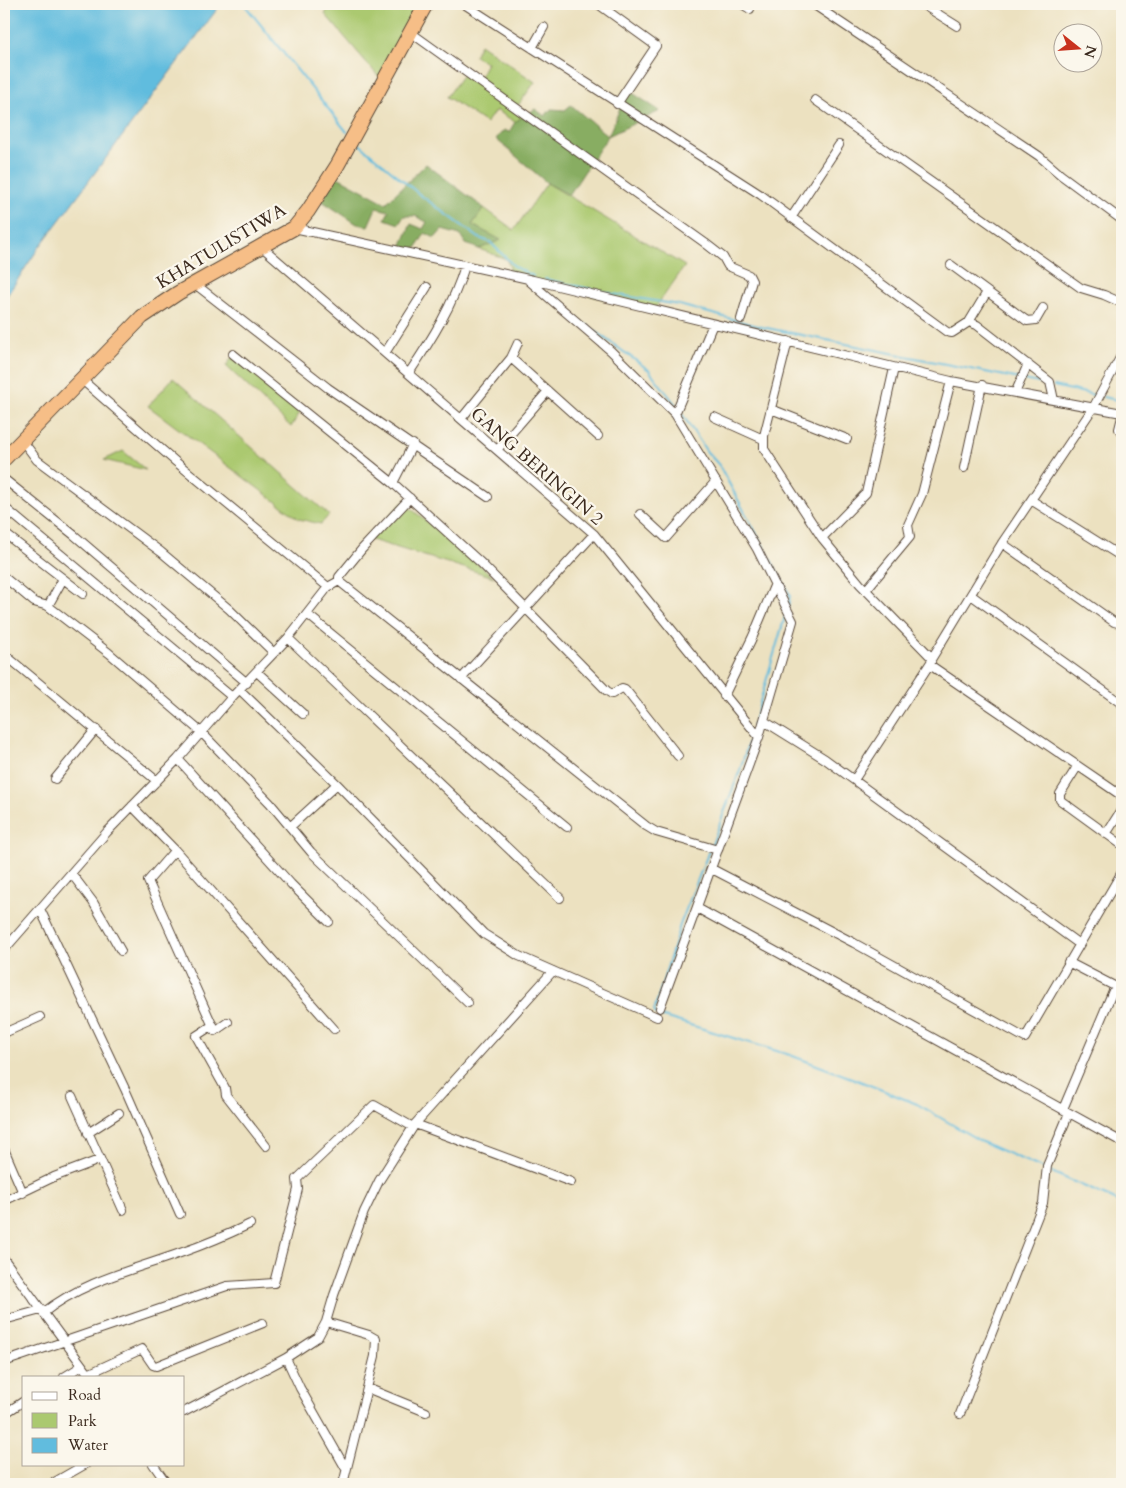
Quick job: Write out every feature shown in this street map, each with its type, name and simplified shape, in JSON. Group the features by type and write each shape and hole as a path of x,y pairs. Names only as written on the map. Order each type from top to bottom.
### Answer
{"highway":[{"name":"KHATULISTIWA","path":"4,459 142,316 294,228 319,194 426,4"}],"street":[{"path":"464,4 761,195 947,332 952,333 969,322 987,292"},
{"path":"598,4 656,46 617,104"},
{"path":"742,4 750,9"},
{"path":"813,4 1040,156 1061,175 1122,220"},
{"path":"922,4 957,26"},
{"path":"532,48 544,27"},
{"path":"410,32 705,243 723,257 728,266 749,275 752,281 740,319"},
{"path":"814,100 1081,288 1122,303"},
{"path":"791,218 839,145"},
{"path":"294,228 530,280 951,381 1016,391 1122,413"},
{"name":"GANG BERINGIN 2","path":"262,247 594,534 754,733"},
{"path":"951,265 1029,321 1036,320 1043,308"},
{"path":"409,373 437,331 458,288 465,266"},
{"path":"530,280 611,351 676,412 757,549 783,605 792,618 764,721 754,733 716,849 712,869 660,1008"},
{"path":"196,284 328,388 413,444 488,497"},
{"path":"385,353 413,312 427,287"},
{"path":"969,322 977,325 1028,364 1051,385 1054,400"},
{"path":"676,412 679,400 713,324"},
{"path":"788,341 763,439 764,449 822,538 866,590 931,661 1077,767 1122,796"},
{"path":"461,419 511,358 518,343"},
{"path":"233,354 410,498 481,563 607,691 612,694 622,688 625,689 678,756"},
{"path":"854,780 931,661 1002,543 1093,408 1122,354"},
{"path":"511,358 598,436"},
{"path":"1016,391 1028,364"},
{"path":"822,538 866,494 894,368"},
{"path":"80,379 176,462 328,587"},
{"path":"866,590 910,537 908,525 922,494 951,381"},
{"path":"964,468 982,385"},
{"path":"496,450 548,391"},
{"path":"771,409 847,439"},
{"path":"1122,417 1119,429 1122,432"},
{"path":"714,418 763,439"},
{"path":"22,440 37,460 161,552 229,609 274,653"},
{"path":"393,483 413,444"},
{"path":"4,479 74,535 247,683"},
{"path":"640,514 666,538 716,481"},
{"path":"4,950 107,832 178,759 200,732 288,638 328,587 339,581 339,577 362,549 410,498"},
{"path":"1032,500 1122,556"},
{"path":"4,507 232,697"},
{"path":"4,532 83,594"},
{"path":"461,680 594,534"},
{"path":"1002,543 1114,622 1122,624"},
{"path":"4,577 34,602 48,606 109,653 200,732 270,803 310,852 468,1003"},
{"path":"48,606 62,579"},
{"path":"339,581 646,826 656,832 716,849"},
{"path":"724,696 753,636 774,586"},
{"path":"972,595 1122,704"},
{"path":"307,614 567,827"},
{"path":"288,638 560,898"},
{"path":"4,654 156,780"},
{"path":"257,672 304,714"},
{"path":"240,690 337,784 475,926 519,956 657,1017"},
{"path":"764,721 825,759 1080,944"},
{"path":"55,779 96,729"},
{"path":"178,759 291,884 329,922"},
{"path":"1077,767 1060,794 1060,800 1122,845"},
{"path":"290,827 337,784"},
{"path":"132,806 175,850 334,1029"},
{"path":"1106,834 1122,809"},
{"path":"175,850 148,881 216,1031 228,1022"},
{"path":"712,869 854,943 1025,1038 1122,872"},
{"path":"71,873 93,902 121,951"},
{"path":"40,908 125,1089 180,1214"},
{"path":"697,908 1120,1141 1122,1132"},
{"path":"960,1414 1043,1203 1047,1170 1066,1111 1119,988 1068,962"},
{"path":"185,1411 313,1342 326,1322 364,1212 379,1180 414,1126 553,971"},
{"path":"4,1033 15,1024 40,1017"},
{"path":"213,1025 196,1036 225,1088 226,1096 266,1146"},
{"path":"72,1096 123,1210"},
{"path":"4,1362 227,1286 274,1283 298,1189 297,1179 374,1105 414,1126 571,1182"},
{"path":"88,1133 119,1113"},
{"path":"4,1149 23,1193"},
{"path":"4,1201 54,1177 99,1160"},
{"path":"4,1320 42,1311 88,1284 182,1253 250,1224"},
{"path":"4,1259 89,1376 142,1349 153,1365 156,1366 263,1323"},
{"path":"326,1322 369,1335 376,1339 375,1356 343,1484"},
{"path":"286,1358 300,1388 346,1470"},
{"path":"66,1376 82,1366"},
{"path":"367,1388 426,1412"},
{"path":"4,1414 22,1402"},
{"path":"51,1484 82,1466"},
{"path":"154,1466 165,1482 156,1484"}],"green space":[{"path":"331,4 426,4 384,83 325,14"},
{"path":"480,44 535,82 516,108 524,116 515,122 496,110 486,123 447,97 464,73 477,82 487,63 474,56"},
{"path":"628,90 660,111 608,136"},
{"path":"571,105 608,136 569,195 547,183 496,139 504,130 509,132 515,122 535,109 545,116 551,109 565,110"},
{"path":"426,164 484,208 472,225 501,240 479,249 466,244 460,235 442,230 435,238 425,233 414,252 400,249 411,224 423,229 427,222 415,216 404,216 399,224 385,219 389,211 376,208 368,226 357,224 319,199 334,175 386,203"},
{"path":"547,183 685,266 653,311 507,275 510,267 506,259 479,249 500,240 472,225 484,208 514,230"},
{"path":"233,356 300,412 291,427 226,366"},
{"path":"173,378 329,515 321,524 299,519 148,406"},
{"path":"123,451 146,470 104,460"},
{"path":"403,502 494,577 368,539"}],"water":[{"path":"4,4 221,4 38,249 4,300"}],"waterway":[{"path":"244,4 347,132"},
{"path":"358,143 419,194 479,238 490,242 515,267 533,276"},
{"path":"545,279 613,294 679,305 762,327 1020,379"},
{"path":"585,324 649,370 676,405"},
{"path":"1024,380 1049,385"},
{"path":"1054,386 1098,396"},
{"path":"1103,397 1122,401"},
{"path":"680,411 707,452 719,465 790,595 788,607"},
{"path":"753,726 786,613"},
{"path":"711,847 740,770 752,731"},
{"path":"656,1014 654,1011 680,925 709,851"},
{"path":"660,1016 790,1055 857,1080 917,1104 982,1142 1044,1169"},
{"path":"1049,1171 1122,1203"}]}
